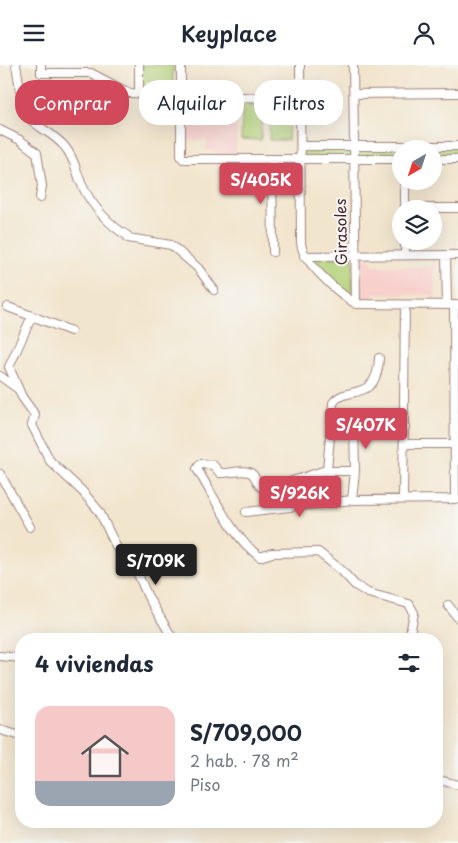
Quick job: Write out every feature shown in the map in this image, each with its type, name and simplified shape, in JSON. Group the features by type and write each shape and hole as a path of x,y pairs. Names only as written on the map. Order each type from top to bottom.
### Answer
{"street":[{"path":"16,65 24,113 66,148 76,166 82,186 107,220 128,236 128,238 171,245 198,268 214,290"},
{"path":"139,65 139,80"},
{"path":"181,65 181,80"},
{"path":"300,65 300,80"},
{"name":"Girasoles","path":"353,65 356,304"},
{"path":"41,69 91,69 129,93 139,94"},
{"path":"354,93 458,93"},
{"path":"182,125 181,156 184,159 392,159"},
{"path":"302,125 301,243 304,256 344,296 356,304 453,305"},
{"path":"0,130 20,140 37,153 42,186 40,198"},
{"path":"302,146 458,146"},
{"path":"272,159 273,252"},
{"path":"442,159 458,159"},
{"path":"442,209 458,209"},
{"path":"405,250 405,255"},
{"path":"246,512 267,512 352,500 403,498 456,499 453,305 446,255"},
{"path":"304,256 458,255"},
{"path":"403,498 405,305"},
{"path":"8,307 71,331"},
{"path":"32,316 9,367 19,390 35,415 32,425 50,461 82,491 98,511 117,547 137,572 148,597 169,633"},
{"path":"327,470 333,403 339,397 352,395 372,383 378,373 379,358"},
{"path":"0,376 19,390"},
{"path":"352,500 355,471 354,427 359,425 404,427"},
{"path":"405,444 456,444"},
{"path":"355,471 327,470 265,490 258,485 251,472 220,473 213,465 200,464 197,469 238,534 252,551 260,557 272,553 318,553 341,570 355,585 368,593 409,604 414,613 410,633"},
{"path":"0,474 30,527"},
{"path":"448,605 458,618"},
{"path":"0,656 15,658"},
{"path":"0,730 15,734"},
{"path":"443,781 458,785"}],"shaded area":[{"path":"182,125 237,125 236,154 216,154 213,150 206,151 207,140 182,140"},
{"path":"362,259 372,260 372,266 432,267 433,260 435,260 435,301 432,301 432,295 373,294 373,301 361,301"}],"green space":[{"path":"141,65 173,65 173,80 141,80"},
{"path":"244,105 254,106 254,125 261,125 261,140 241,139 241,125 244,125"},
{"path":"269,125 289,125 288,140 269,140"},
{"path":"302,146 392,146 392,159 301,159"},
{"path":"442,146 458,146 458,159 442,159"},
{"path":"353,257 353,300 310,258"}]}
